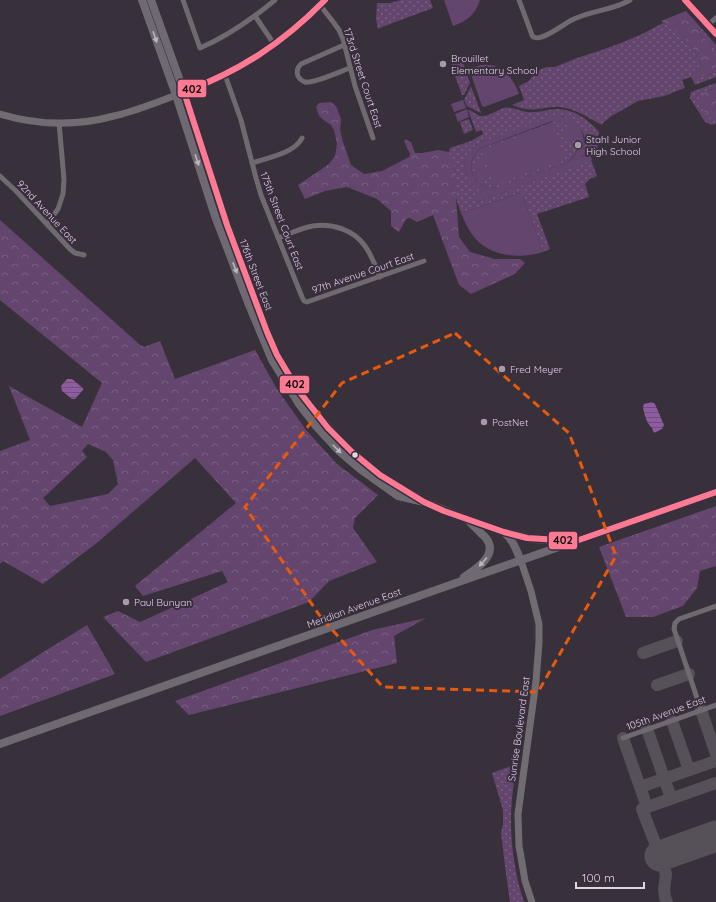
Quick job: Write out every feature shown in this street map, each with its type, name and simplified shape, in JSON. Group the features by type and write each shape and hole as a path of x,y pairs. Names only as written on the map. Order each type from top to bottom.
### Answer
{"main road":[{"name":"176th Street East","path":"142,0 205,159 227,225 267,332 277,355 298,390 313,410 341,442 360,459 399,488 424,502 444,511 504,532 533,539 576,541"},
{"name":"176th Street East","path":"151,0 215,216 272,360 299,404 316,426 339,451 360,469 398,496 424,502"},
{"path":"360,469 396,488 399,488"},
{"name":"Meridian Avenue East","path":"0,744 716,492"},
{"path":"453,584 482,563 490,550 486,539 468,519"},
{"path":"504,532 513,541 521,560"}],"street":[{"path":"190,0 183,2 200,48 226,35 256,16 275,0"},
{"path":"519,0 534,38 549,34 564,24 583,15 609,8 630,0"},
{"path":"685,0 716,34"},
{"path":"0,114 33,122 59,123 96,121 131,112 225,75 274,44 323,2"},
{"name":"173rd Street Court East","path":"323,2 339,30 355,86 373,138"},
{"path":"256,16 274,44"},
{"path":"708,25 716,18"},
{"path":"344,45 301,64 298,67 298,75 302,80 307,82 318,80 350,68"},
{"name":"175th Street Court East","path":"225,75 237,107 261,196 302,297 304,301 307,302"},
{"path":"47,224 58,209 63,194 64,180 59,123"},
{"path":"252,163 289,150 300,142 302,138"},
{"name":"92nd Avenue East","path":"0,176 74,253 84,255"},
{"path":"278,238 314,226 341,228 359,240 364,246 372,258 380,277"},
{"name":"97th Avenue Court East","path":"307,302 424,261"},
{"name":"Sunrise Boulevard East","path":"521,560 531,591 539,624 537,668 518,814 519,846 525,881 532,902"},
{"path":"700,710 674,632 674,625 679,619 716,606"},
{"name":"105th Avenue East","path":"623,738 716,705"}],"highlighted area":[{"path":"455,333 569,433 616,556 538,692 383,687 320,616 245,507 342,383"}],"green space":[{"path":"401,0 430,0 433,8 378,29 376,19 377,3 390,3"},
{"path":"444,0 480,0 476,10 470,17 453,26"},
{"path":"686,11 702,29 699,31 699,35 707,40 716,50 716,72 692,79 691,77 694,71 702,66 689,43 677,31 661,21"},
{"path":"663,23 675,30 689,43 702,66 694,71 691,77 682,80 685,88 664,96 638,101 610,117 602,125 566,108 556,107 522,109 512,105 524,100 519,86 529,81 541,69 555,67 621,43"},
{"path":"702,29 716,45 716,50 707,40 699,35 699,31"},
{"path":"462,60 470,83 464,95 462,95 451,65"},
{"path":"481,65 495,66 505,72 513,82 519,94 484,107 482,106 469,69"},
{"path":"716,72 716,77 695,85 692,79 707,75"},
{"path":"716,83 716,88 707,91 714,120 716,119 716,123 712,125 705,122 690,98 691,92"},
{"path":"471,86 481,113 467,106 464,100"},
{"path":"716,88 716,119 714,120 711,119 703,110 700,99 704,93"},
{"path":"463,100 466,108 454,112 451,104"},
{"path":"331,102 336,106 341,119 340,129 351,165 364,174 382,171 409,157 410,154 404,141 405,139 411,142 415,153 438,150 449,152 456,173 459,237 470,252 495,259 520,259 525,263 515,274 471,294 459,285 433,215 417,222 410,218 406,219 399,232 391,226 391,211 377,199 347,187 325,191 305,199 298,185 329,164 335,156 337,144 334,130 331,125 319,116 316,107 319,103"},
{"path":"503,108 531,112 563,109 575,113 585,119 599,132 597,140 598,153 591,156 590,154 580,157 583,151 584,134 563,116 481,142 474,147 469,154 465,168 467,175 470,182 476,188 484,192 476,202 591,160 597,176 590,179 585,184 589,197 537,214 550,249 543,252 522,194 520,193 461,213 456,198 456,173 449,152 450,148 471,141 483,134 482,130 476,132 468,110 480,116 486,116"},
{"path":"467,109 469,117 458,122 455,114"},
{"path":"554,116 562,117 570,119 580,128 584,141 581,157 590,154 592,160 476,202 474,196 483,192 470,182 466,175 465,160 468,153 481,142","holes":["558,121 566,123 572,127 578,139 576,152 566,163 497,187 489,187 476,180 471,168 472,161 475,154 481,148 550,122"]},
{"path":"469,119 473,130 464,134 460,122"},
{"path":"555,121 564,122 571,126 578,137 579,144 577,151 566,163 499,187 490,187 477,181 471,169 475,155 481,148"},
{"path":"552,124 565,159 494,185 481,150"},
{"path":"567,126 577,137 570,141 564,142 564,128"},
{"path":"483,160 489,177 483,179 477,174 474,175 473,171 475,170 477,163"},
{"path":"520,193 522,194 543,252 523,256 513,256 494,251 477,241 467,226 461,213"},
{"path":"0,220 139,344 144,347 160,341 175,379 255,350 277,389 306,430 337,464 378,495 355,518 353,528 377,562 329,581 309,602 146,662 103,617 118,611 140,622 228,582 222,571 143,596 135,586 236,503 195,458 98,542 43,584 3,561 0,564 0,451 30,440 9,386 82,427 102,383 0,300","holes":["88,444 106,452 113,460 118,484 108,494 50,506 43,498 87,457 82,451"]},
{"path":"716,506 716,566 700,571 697,588 683,606 653,617 626,617 599,547"},
{"path":"426,618 394,636 397,663 189,715 175,701 372,630"},
{"path":"87,625 115,674 0,716 0,679"},
{"path":"517,764 513,786 511,824 517,877 524,902 510,902 501,833 503,824 503,810 492,773"}],"shaded area":[{"path":"67,379 72,379 83,388 75,399 72,399 62,391 61,386"},
{"path":"652,402 655,404 664,425 662,429 654,433 646,419 643,407 644,404"}],"taxiway":[{"path":"643,653 677,641"},
{"path":"657,685 689,674"},
{"path":"701,710 716,754"},
{"path":"672,721 689,770"},
{"path":"647,729 671,798"},
{"path":"623,738 647,807"},
{"path":"640,787 716,761"},
{"path":"667,902 664,890 666,874 642,809 716,783"}],"runway":[{"path":"660,856 716,836"}],"transit line":[{"name":"402","path":"325,0 293,30 260,54 224,75 184,92 227,225 267,332 277,355 298,390 328,428 352,452 380,475 424,502 444,511 504,532 527,538 576,541 716,492"},
{"name":"402","path":"685,0 716,34"}],"place":[{"name":"Brouillet Elementary School","path":"443,64"},
{"name":"Stahl Junior High School","path":"578,145"},
{"name":"Fred Meyer","path":"502,369"},
{"name":"PostNet","path":"484,422"},
{"name":"Paul Bunyan","path":"126,602"}]}
